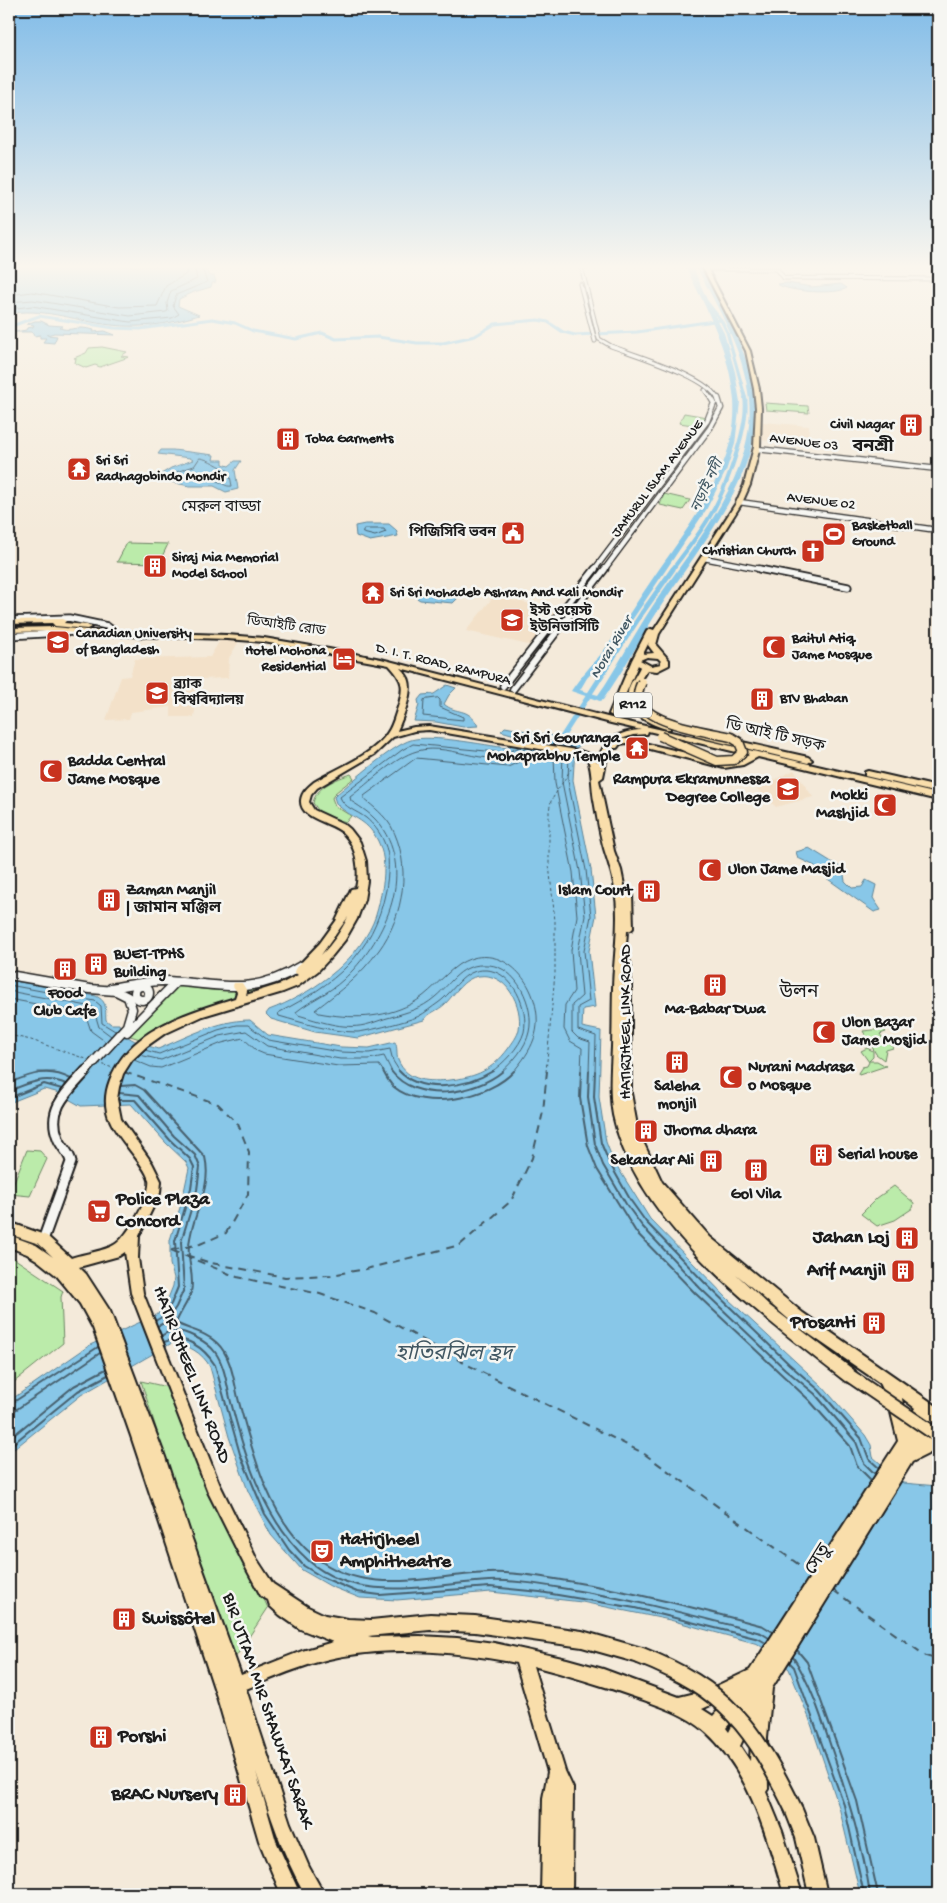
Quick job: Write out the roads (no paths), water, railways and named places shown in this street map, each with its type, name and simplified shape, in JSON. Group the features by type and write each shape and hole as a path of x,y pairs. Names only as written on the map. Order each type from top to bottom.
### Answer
{"main road":[{"name":"R112","path":"637,659 644,667 654,669 663,666 665,663 652,644 655,634 739,502 757,449 760,403 749,355"},
{"name":"R112","path":"614,717 637,659 650,633 735,501 752,454 759,416"},
{"path":"9,623 56,621 73,628"},
{"name":"ডিআইটি রোড","path":"9,623 264,640 329,651"},
{"name":"ডিআইটি রোড","path":"9,633 48,628 66,631 73,628 236,633 290,638 382,656 503,686 553,702"},
{"path":"9,633 66,631"},
{"name":"D. I. T. ROAD, RAMPURA","path":"329,651 553,702"},
{"path":"637,659 650,654 660,656"},
{"path":"391,735 407,692 406,681 392,664"},
{"name":"R112","path":"644,667 632,692 633,704 646,718 667,727"},
{"path":"614,717 627,728 660,736 717,761 734,760 743,752 739,742 731,737 662,720 647,712 638,701 638,690 642,682 654,669"},
{"path":"318,952 351,902 355,882 355,863 349,845 342,834 332,827 317,823 301,810 300,795 313,782 377,741 386,730 395,709 404,699"},
{"name":"ডি আই টি সড়ক","path":"553,702 756,755 938,797"},
{"name":"ডি আই টি সড়ক","path":"614,717 667,727 938,790"},
{"path":"238,986 242,991 240,1002 270,992 299,979 330,951 348,928 358,901 362,872 355,843 348,831 342,826 323,820 310,811 306,805 306,798 309,792 315,786 367,754 391,735 426,728 501,742 577,753 591,758 594,771 594,785 620,890 619,927 612,985 618,1004"},
{"name":"HATIRJHEEL LINK ROAD","path":"645,732 629,732 617,737 608,747 602,761 599,782 627,895 629,927 623,950 622,969 625,1093 632,1131 658,1186 706,1241 798,1318 879,1376 937,1414"},
{"path":"594,771 616,744 623,741 720,765 740,763 756,755"},
{"path":"270,992 299,972 339,932 358,901"},
{"path":"619,927 623,950"},
{"path":"622,969 618,1004 616,1094 626,1142 642,1176 660,1204 695,1244 765,1310 850,1376 938,1436"},
{"name":"HATIR JHEEL LINK ROAD","path":"240,1002 174,1025 145,1041 127,1058 118,1073 112,1094 111,1109 117,1127 144,1162 156,1182 155,1191 134,1234 132,1248 134,1275 142,1308 213,1488 251,1563 267,1590 285,1611 302,1623 335,1635 375,1645"},
{"path":"9,1228 42,1240 65,1268 95,1296 127,1385 174,1544 230,1688 264,1830 291,1894"},
{"path":"9,1242 30,1250 65,1268 119,1250 134,1234"},
{"path":"879,1376 892,1391 903,1428 903,1450"},
{"name":"BIR UTTAM MIR SHAWKAT SARAK","path":"127,1385 158,1457 230,1688 282,1824 303,1873 315,1894"},
{"path":"903,1450 924,1405"},
{"path":"903,1450 937,1414"},
{"path":"903,1450 916,1451 938,1441"},
{"name":"সেতু","path":"760,1679 903,1450"},
{"name":"HATIR JHEEL LINK ROAD","path":"267,1590 302,1613 325,1623 370,1628 430,1622 490,1625 582,1639 666,1664 686,1674 704,1685 729,1708 769,1759 794,1810 805,1838 818,1894"},
{"path":"230,1688 319,1654 344,1648 375,1645 447,1645 522,1656 600,1676 680,1705 714,1728 731,1746 753,1782 761,1799 793,1894"},
{"path":"522,1656 557,1772 564,1788 563,1894"},
{"path":"680,1705 690,1704 760,1679"},
{"path":"714,1728 760,1679"},
{"path":"731,1746 747,1713 760,1679"},
{"path":"760,1679 758,1738 761,1799"},
{"path":"550,1894 552,1798 553,1784 557,1772"}],"street":[{"name":"JAHURUL ISLAM AVENUE","path":"503,686 534,650 715,420 721,408 719,398 700,382 634,355"},
{"name":"AVENUE 03","path":"757,449 938,469"},
{"name":"JAHURUL ISLAM AVENUE","path":"513,689 543,652 672,473"},
{"name":"AVENUE 02","path":"739,502 930,529"},
{"path":"704,558 848,587"},
{"path":"9,623 69,618 107,626 111,629"},
{"path":"552,625 561,627"},
{"path":"9,633 73,628"},
{"path":"534,650 543,652"},
{"path":"527,658 537,660"},
{"path":"509,679 519,682"},
{"path":"104,990 168,981 238,986 262,985 277,981 318,952"},
{"path":"9,975 118,991 132,999 147,998 155,1003"},
{"path":"42,1240 71,1162 70,1154 58,1139 55,1130 54,1120 61,1102 131,1024 176,982"},
{"path":"144,985 150,992 147,998"},
{"path":"131,1024 132,999 137,989 144,985"}],"water":[{"path":"161,450 214,455 213,460 223,460 223,464 229,466 235,461 241,461 235,470 238,489 226,492 214,486 189,486 158,479 158,476 171,468 193,460 158,454"},
{"path":"389,524 396,530 398,536 370,541 356,536 355,526"},
{"path":"451,590 456,593 457,599 453,603 420,600 412,595 419,591"},
{"path":"447,685 456,688 444,704 466,713 478,726 463,727 436,722 414,721 419,705 418,700 422,695 434,694"},
{"name":"হাতিরঝিল হ্রদ","path":"505,727 576,740 580,745 575,749 573,780 591,869 596,916 589,951 595,1007 583,1009 582,1027 601,1031 599,1097 606,1142 613,1160 650,1219 728,1299 822,1386 865,1435 871,1445 873,1457 903,1483 938,1486 938,1894 860,1894 839,1807 809,1718 789,1669 758,1644 670,1620 582,1602 491,1592 397,1600 360,1598 330,1586 302,1570 271,1535 248,1491 229,1437 210,1367 203,1357 189,1347 172,1343 81,1395 9,1453 9,1401 90,1345 158,1314 167,1301 174,1278 170,1264 170,1240 182,1201 189,1168 186,1162 131,1104 81,1106 56,1092 44,1089 9,1103 9,980 96,996 104,1003 106,1020 111,1024 119,1024 124,1034 134,1041 158,1049 214,1026 250,1020 268,1035 341,1047 369,1048 395,1042 398,1060 402,1067 413,1077 420,1079 450,1080 468,1077 483,1071 496,1062 508,1049 515,1039 520,1020 511,992 497,979 489,976 473,977 468,980 445,1004 428,1015 424,1020 358,1038 315,1032 271,1019 266,1014 269,1010 315,987 343,965 365,938 376,916 384,874 384,860 381,847 368,827 341,808 336,803 334,797 403,743 420,738 431,738 507,748 517,742 515,735 501,731"},
{"path":"809,848 843,869 845,881 852,888 862,887 866,880 876,885 873,898 881,910 874,912 825,877 815,866 798,858 796,852"}],"waterway":[{"name":"নড়াই নদী","path":"727,355 737,402 735,430 723,471 703,510 605,654 584,677 575,691 600,698 656,608 712,525 729,495 744,461 750,442 753,419 750,389 741,355"},
{"name":"নড়াই নদী","path":"733,355 746,400"},
{"name":"নড়াই নদী","path":"672,570 706,523 729,476 744,425 745,398"},
{"name":"নড়াই নদী","path":"562,737 642,613 673,569"}],"place":[{"name":"Civil Nagar","path":"911,425"},
{"name":"Toba Garments","path":"288,439"},
{"name":"Sri Sri Radhagobindo Mondir","path":"79,469"},
{"name":"পিজিসিবি ভবন","path":"513,533"},
{"name":"Basketball Ground","path":"834,534"},
{"name":"Christian Church","path":"813,551"},
{"name":"Siraj Mia Memorial Model School","path":"155,566"},
{"name":"Sri Sri Mohadeb Ashram And Kali Mondir","path":"373,593"},
{"name":"ইস্ট ওয়েস্ট ইউনিভার্সিটি","path":"512,620"},
{"name":"Canadian University of Bangladesh","path":"58,642"},
{"name":"Baitul Atiq Jame Mosque","path":"774,647"},
{"name":"Hotel Mohona Residential","path":"344,659"},
{"name":"ব্র্যাক বিশ্ববিদ্যালয়","path":"157,693"},
{"name":"BTV Bhaban","path":"762,699"},
{"name":"Sri Sri Gouranga Mohaprabhu Temple","path":"637,748"},
{"name":"Badda Central Jame Mosque","path":"51,771"},
{"name":"Rampura Ekramunnessa Degree College","path":"788,789"},
{"name":"Mokki Mashjid","path":"885,805"},
{"name":"Ulon Jame Masjid","path":"710,870"},
{"name":"Islam Court","path":"649,891"},
{"name":"Zaman Manjil | জামান মঞ্জিল","path":"109,900"},
{"name":"BUET-TPHS Building","path":"96,964"},
{"name":"Food Club Cafe","path":"65,969"},
{"name":"Ma-Babar Dwa","path":"715,985"},
{"name":"Ulon Bazar Jame Mosjid","path":"824,1032"},
{"name":"Saleha monjil","path":"677,1062"},
{"name":"Nurani Madrasa o Mosque","path":"731,1077"},
{"name":"Jhorna dhara","path":"646,1131"},
{"name":"Serial house","path":"821,1155"},
{"name":"Sekandar Ali","path":"711,1161"},
{"name":"Gol Vila","path":"756,1170"},
{"name":"Police Plaza Concord","path":"99,1211"},
{"name":"Jahan Loj","path":"907,1238"},
{"name":"Arif Manjil","path":"903,1271"},
{"name":"Prosanti","path":"874,1323"},
{"name":"Hatirjheel Amphitheatre","path":"322,1551"},
{"name":"Swissôtel","path":"124,1619"},
{"name":"Porshi","path":"101,1737"},
{"name":"BRAC Nursery","path":"235,1795"}],"district":[{"name":"বনশ্রী","path":"873,447"},
{"name":"মেরুল বাড্ডা","path":"221,508"},
{"name":"উলন","path":"799,993"}],"water label":[{"name":"Norai River","path":"612,648"}]}
